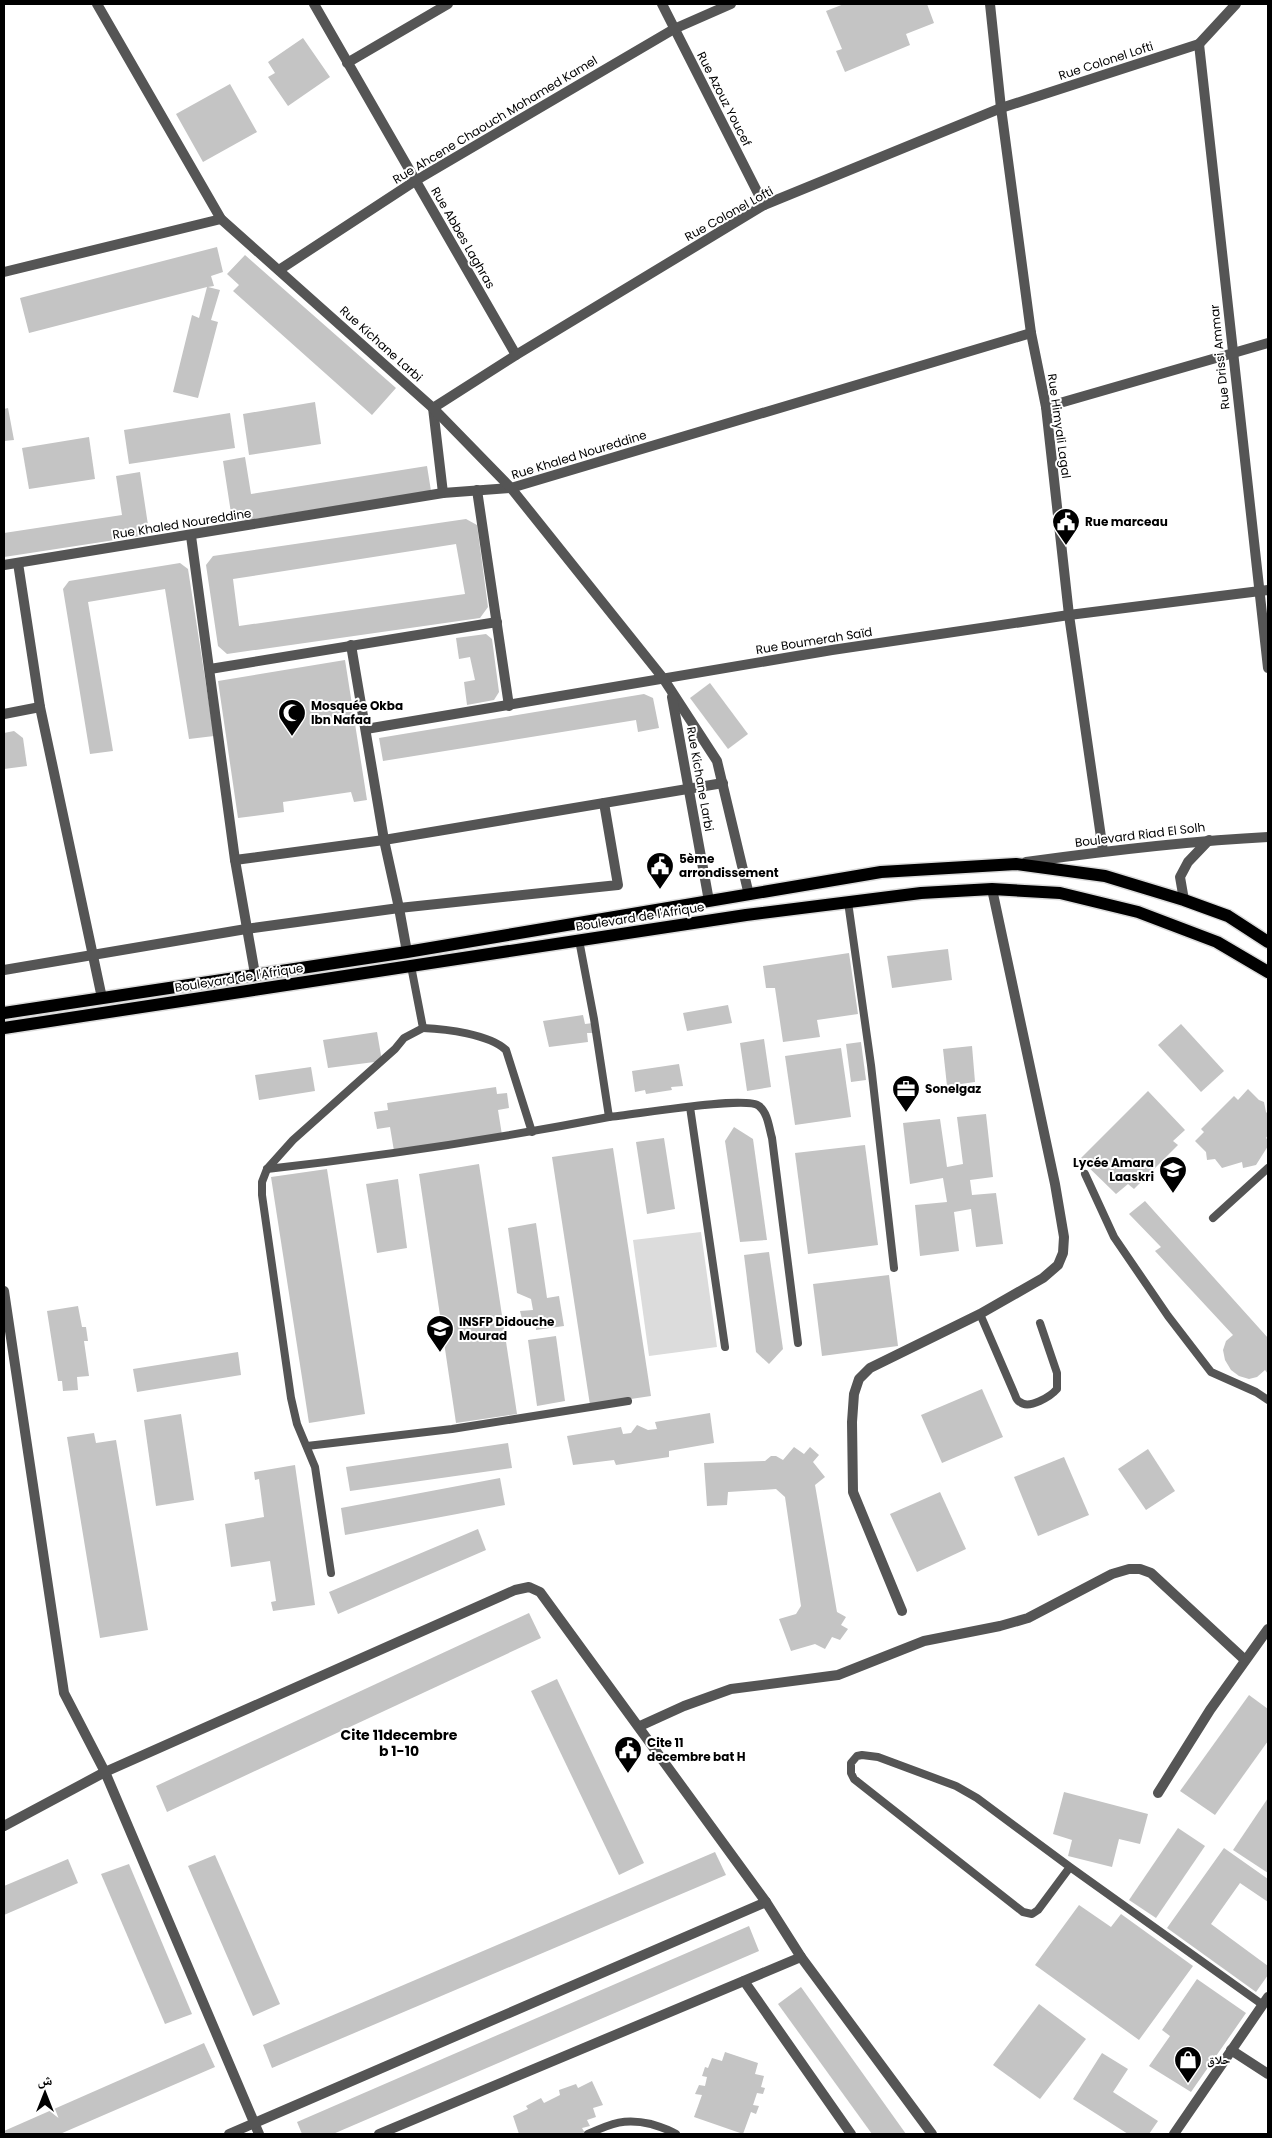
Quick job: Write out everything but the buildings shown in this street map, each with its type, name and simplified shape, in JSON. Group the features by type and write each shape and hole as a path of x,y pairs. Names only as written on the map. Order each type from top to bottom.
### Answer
{"main road":[{"name":"Boulevard de l'Afrique","path":"4,1013 407,952 881,872 1016,864 1105,876 1184,900 1228,916 1268,942"},
{"name":"Boulevard de l'Afrique","path":"4,1028 746,915 921,892 992,889 1060,892 1138,912 1217,942 1268,972"}],"street":[{"name":"Rue Kichane Larbi","path":"97,4 221,219 433,408 511,488 662,678 717,761 749,895"},
{"name":"Rue Abbes Laghras","path":"314,4 516,355"},
{"path":"347,63 448,4"},
{"name":"Rue Azouz Youcef","path":"662,4 764,205"},
{"name":"Rue Ahcene Chaouch Mohamed Kamel","path":"279,270 415,181 674,29 731,4"},
{"name":"Rue Himyali Lagal","path":"990,4 1001,108 1031,333 1046,407 1069,615 1103,851"},
{"path":"1199,44 1236,4"},
{"name":"Rue Colonel Lofti","path":"433,408 516,355 764,205 1001,108 1199,44"},
{"name":"Rue Drissi Ammar","path":"1199,44 1232,354 1264,591 1268,668"},
{"path":"4,272 221,219"},
{"name":"Rue Khaled Noureddine","path":"4,565 191,536 444,493 511,488 1031,333"},
{"path":"1046,407 1268,343"},
{"path":"433,408 444,493"},
{"path":"477,490 510,706"},
{"path":"191,536 235,860 255,974"},
{"path":"18,563 40,707 102,998"},
{"name":"Rue Boumerah Saïd","path":"366,729 832,650 1069,615 1264,591"},
{"path":"210,669 497,622"},
{"path":"351,645 384,840 407,952"},
{"name":"Rue Kichane Larbi","path":"671,691 709,901"},
{"path":"4,714 40,707"},
{"path":"235,860 384,840 723,783"},
{"path":"4,970 246,929 399,908 618,885 604,803"},
{"name":"Boulevard Riad El Solh","path":"1016,864 1103,851 1209,840 1268,837"},
{"path":"1184,900 1180,877 1188,862 1209,840"},
{"path":"902,1611 854,1492 852,1422 854,1394 859,1379 870,1368 980,1314 1043,1278 1058,1264 1063,1253 1064,1236 1055,1184 992,889"},
{"path":"4,1291 64,1693 105,1772 259,2134"},
{"path":"640,1726 684,1706 732,1690 838,1674 924,1641 1000,1626 1028,1618 1112,1574 1130,1569 1140,1569 1151,1573 1245,1660"},
{"path":"4,1826 105,1772 515,1590 529,1587 540,1592 640,1726 766,1902 801,1957 932,2134"},
{"path":"1158,1793 1210,1710 1268,1629"},
{"path":"229,2134 766,1902"},
{"path":"379,2134 801,1957"},
{"path":"744,1981 851,2134"},
{"path":"1174,2134 1266,2001"},
{"path":"1231,2050 1268,2074"}],"lane":[{"path":"848,902 871,1066 894,1268"},
{"path":"579,940 594,1019 609,1118"},
{"path":"411,966 423,1028"},
{"path":"331,1573 315,1467 297,1424 291,1398 262,1195 262,1182 267,1169 293,1140 395,1049 404,1038 423,1028 473,1035 500,1044 506,1050 532,1132"},
{"path":"267,1169 354,1159 532,1132 609,1118 730,1102 750,1102 759,1105 766,1115 772,1138 798,1343"},
{"path":"690,1108 725,1347"},
{"path":"1213,1218 1268,1168"},
{"path":"1085,1174 1114,1236 1168,1316 1211,1372 1256,1392 1268,1400"},
{"path":"980,1314 1015,1395 1020,1403 1025,1404 1034,1403 1052,1394 1057,1389 1057,1373 1040,1323"},
{"path":"307,1446 452,1429 628,1402"},
{"path":"1070,1867 1038,1910 1032,1914 1023,1912 854,1779 850,1773 851,1762 857,1756 862,1755 878,1757 956,1786 977,1798 1070,1867 1266,2001"},
{"path":"588,2134 615,2122 632,2120 669,2129 676,2134"}],"shaded area":[{"path":"701,1232 717,1347 649,1356 633,1240"}],"place":[{"name":"Rue marceau","path":"1066,546"},
{"name":"Mosquée Okba Ibn Nafaa","path":"292,737"},
{"name":"5ème arrondissement","path":"660,890"},
{"name":"Sonelgaz","path":"906,1113"},
{"name":"Lycée Amara Laaskri","path":"1173,1194"},
{"name":"INSFP Didouche Mourad","path":"440,1353"},
{"name":"Cite 11 decembre bat H","path":"628,1774"},
{"name":"حلاق","path":"1188,2084"}],"district":[{"name":"Cite 11decembre b 1-10","path":"399,1744"}]}
